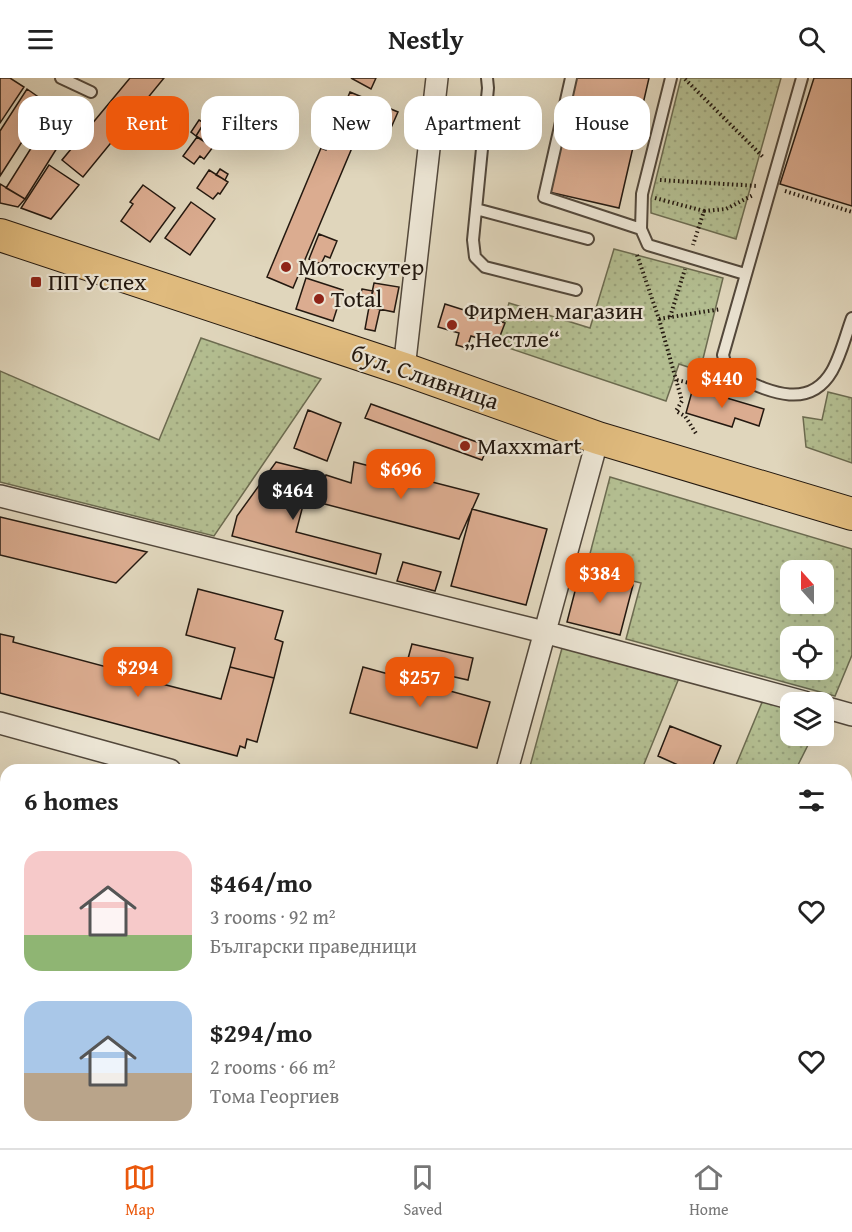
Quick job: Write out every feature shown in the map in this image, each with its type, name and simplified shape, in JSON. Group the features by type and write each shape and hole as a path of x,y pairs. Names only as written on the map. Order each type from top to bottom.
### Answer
{"main road":[{"name":"бул. Сливница","path":"0,235 404,369 598,438 852,514"}],"street":[{"path":"404,369 437,78"},
{"path":"509,764 598,438"},
{"path":"0,496 544,632 780,696"},
{"path":"834,710 852,715"},
{"path":"0,723 148,764"}],"lane":[{"path":"61,78 91,92"},
{"path":"487,78 488,88 473,240 475,257 485,267 576,290"},
{"path":"571,78 544,197 638,228"},
{"path":"671,78 642,194 638,228 648,245 745,274"},
{"path":"802,78 723,355 728,373 787,395 807,394 822,384 833,370 852,318"},
{"path":"476,209 588,239"}],"path":[{"path":"685,78 775,169"},
{"path":"646,179 770,187 852,212"},
{"path":"704,211 726,208 770,187"},
{"path":"638,228 637,259 659,319 682,401 676,411 685,416 697,435"},
{"path":"659,319 737,306"},
{"path":"676,380 719,390 728,373"}],"green space":[{"path":"681,78 781,78 736,239 651,213 651,199"},
{"path":"614,249 723,278 700,371 679,364 666,401 497,344 509,303 590,328"},
{"path":"201,338 321,379 214,536 0,482 0,371 159,440"},
{"path":"828,392 852,398 852,463 806,447 803,417 822,420"},
{"path":"610,477 852,549 852,655 835,696 834,692 820,692 626,639 641,583 586,569"},
{"path":"562,648 679,678 644,764 531,764"},
{"path":"763,700 780,704 780,746 808,746 798,764 736,764"}],"building":[{"path":"0,78 10,78 24,87 0,123"},
{"path":"130,78 164,78 149,96 115,96"},
{"path":"351,78 376,78 371,89"},
{"path":"575,78 649,78 645,96 571,96"},
{"path":"814,78 852,78 852,206 780,184"},
{"path":"27,89 37,96 22,96"},
{"path":"350,92 360,96 348,96"},
{"path":"18,103 18,148 0,176 0,131"},
{"path":"106,107 106,149 83,177 62,160 70,150 94,150 94,121"},
{"path":"392,110 398,112 392,126"},
{"path":"199,120 201,121 201,128 196,136 191,132"},
{"path":"201,128 201,139 196,136"},
{"path":"197,137 201,140 201,150 211,150 204,159 200,156 194,164 183,156"},
{"path":"30,150 56,150 25,199 6,188"},
{"path":"320,150 351,150 293,288 267,277"},
{"path":"559,150 632,150 619,208 549,192"},
{"path":"49,165 79,185 51,219 21,208"},
{"path":"220,169 228,174 225,180 216,175"},
{"path":"209,170 228,182 220,194 218,193 213,199 197,188"},
{"path":"0,184 25,199 18,207 0,203"},
{"path":"143,185 175,208 150,242 121,221 133,204 130,202"},
{"path":"191,202 215,219 190,255 165,238"},
{"path":"319,234 337,241 330,258 325,256 321,264 309,259"},
{"name":"Total","path":"306,278 343,290 333,321 296,309"},
{"path":"374,283 399,287 394,312 369,307"},
{"path":"362,289 373,291 371,299 360,297"},
{"path":"445,304 505,323 497,344 471,336 467,348 456,345 459,333 438,327"},
{"path":"369,307 380,309 375,331 365,329"},
{"path":"693,388 764,409 759,426 735,418 732,427 686,413"},
{"path":"371,404 488,446 482,460 365,418"},
{"path":"308,410 341,423 327,461 294,448"},
{"path":"276,462 312,471 296,532 381,554 376,574 232,536 237,516"},
{"path":"354,462 479,494 459,539 317,502 326,475 351,483"},
{"path":"472,509 547,529 526,605 451,586"},
{"path":"0,517 147,552 116,583 0,555"},
{"path":"403,562 441,572 435,591 397,581"},
{"path":"580,572 633,585 620,635 567,622"},
{"path":"198,589 283,611 275,639 283,642 274,678 230,667 235,648 186,635"},
{"path":"0,634 14,637 13,642 107,667 107,670 221,699 230,667 274,678 257,742 247,739 245,748 240,746 237,756 0,693"},
{"path":"412,644 473,658 468,680 406,666"},
{"path":"363,667 490,702 477,748 350,713"},
{"path":"670,726 721,746 714,764 676,764 658,756"}],"place":[{"name":"Мотоскутер","path":"286,267"},
{"name":"ПП Успех","path":"36,282"},
{"name":"Total","path":"319,299"},
{"name":"Фирмен магазин „Нестле“","path":"452,325"},
{"name":"Maxxmart","path":"465,446"}]}
